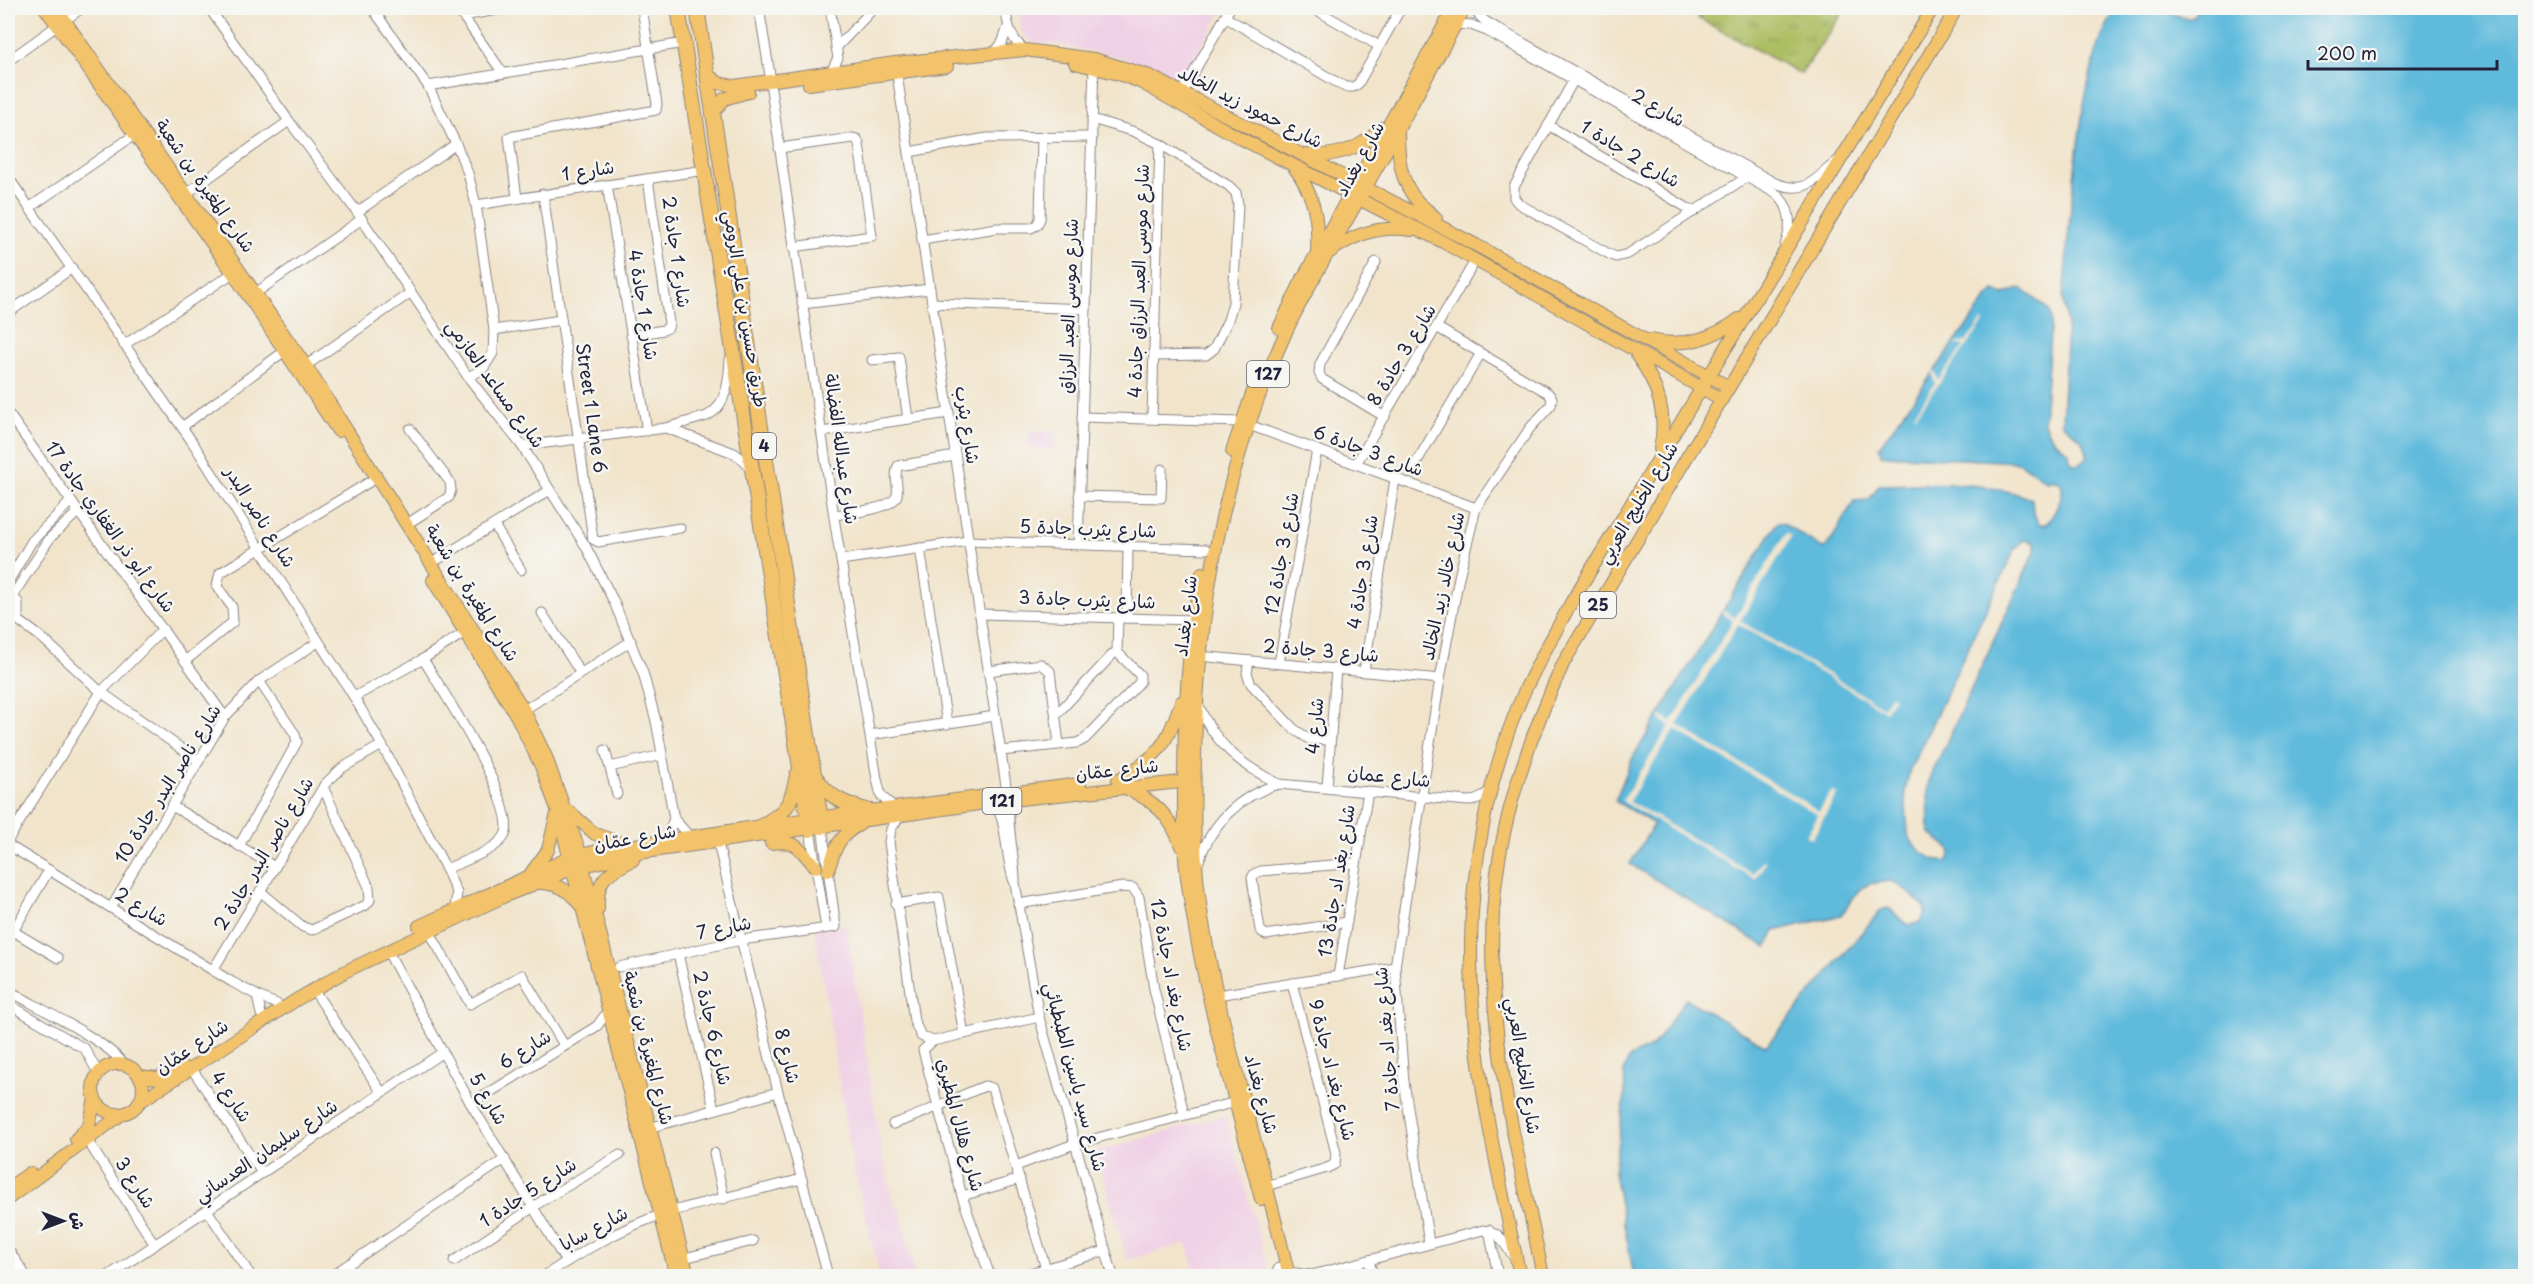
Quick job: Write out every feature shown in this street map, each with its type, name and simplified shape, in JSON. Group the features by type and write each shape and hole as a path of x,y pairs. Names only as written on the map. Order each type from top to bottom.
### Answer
{"highway":[{"name":"طريق حسين بن علي الرومي","path":"678,8 757,500 797,709 813,771 815,823"},
{"name":"طريق حسين بن علي الرومي","path":"697,8 788,608 797,709 799,764 815,823"},
{"path":"736,366 746,390 760,481 766,484 769,480"},
{"path":"757,500 761,495 766,498 779,589 788,608"},
{"path":"759,827 776,818 788,806 795,789 799,764"},
{"path":"813,771 822,785 835,798 868,816"}],"main road":[{"name":"شارع المغيرة بن شعبة","path":"45,8 62,23 139,132 286,350 303,368 407,524 432,563 516,715 562,808"},
{"name":"شارع المغيرة بن شعبة","path":"56,8 62,23"},
{"name":"شارع بغداد","path":"1283,1274 1266,1186 1217,995 1201,913 1189,777 1187,686 1194,620 1206,549 1244,424 1274,340 1395,122 1454,8"},
{"name":"شارع بغداد","path":"1395,122 1465,8"},
{"name":"شارع الخليج العربي","path":"1520,1276 1481,1073 1472,989 1472,899 1491,789 1525,690 1572,601 1744,314 1933,8"},
{"name":"شارع الخليج العربي","path":"1543,1276 1499,1051 1493,983 1492,930 1496,874 1507,817 1530,744 1564,662 1957,8"},
{"name":"شارع حمود زيد الخالد","path":"708,75 719,83 729,86 771,85 994,52 1025,50 1084,57 1124,66 1292,164 1421,231 1635,353 1721,399"},
{"name":"شارع حمود زيد الخالد","path":"714,112 718,104 728,96 852,69 896,68 1021,58 1067,62 1094,68 1140,82 1179,98 1303,154 1441,226 1729,387"},
{"path":"1303,154 1329,154 1350,149 1395,122 1398,155 1404,179 1415,198 1441,226"},
{"name":"شارع المغيرة بن شعبة","path":"139,132 187,193 257,292 371,481 468,630 524,710 546,757 600,937 650,1128 676,1276"},
{"path":"1292,164 1306,185 1314,204 1322,254 1347,240 1372,231 1400,228 1421,231"},
{"path":"1637,336 1671,342 1705,338 1726,328 1744,314"},
{"path":"1635,353 1649,371 1658,392 1663,414 1663,437 1658,459"},
{"name":"شارع بغداد","path":"1244,424 1218,528 1208,582 1199,656 1185,855 1188,885 1208,997 1283,1274"},
{"path":"1185,855 1175,830 1164,813 1147,798 1121,783 1163,746 1170,734 1187,686"},
{"name":"شارع عمّان","path":"139,1076 153,1079 167,1075 329,971 455,909 577,861 634,846 759,827 815,823 1009,796 1189,777"},
{"name":"شارع عمّان","path":"897,812 992,802 1009,796"},
{"path":"583,908 571,894 561,887 532,880 551,843 562,808 595,834 634,846"},
{"path":"744,839 755,844 783,842 794,844 824,872 840,840 868,816"},
{"name":"شارع عمّان","path":"577,861 744,839 815,823"},
{"path":"600,937 598,899 601,884 610,872 645,852"},
{"name":"شارع المغيرة بن شعبة","path":"577,861 583,908 608,1011 666,1213 684,1258 688,1276"},
{"name":"شارع عمّان","path":"138,1103 313,989 387,950 532,880"},
{"path":"1472,989 1484,1053 1492,1056 1499,1051"},
{"path":"8,1188 84,1132 93,1115 95,1099 93,1088 98,1073 107,1066 123,1064 132,1068 139,1076 142,1092 138,1103"},
{"path":"95,1099 106,1111 122,1113"},
{"name":"121","path":"8,1199 138,1103"}],"street":[{"path":"8,61 82,8"},
{"name":"شارع مساعد العازمي","path":"209,8 359,215 468,377 522,446 589,542 643,673 674,819"},
{"path":"372,8 428,86 468,174 476,205 494,330 493,353 483,369 468,377"},
{"path":"460,12 508,8"},
{"path":"517,198 509,137 656,110 657,104 642,8"},
{"name":"شارع عبدالله الفضالة","path":"759,8 834,515 877,779 881,796 897,812"},
{"path":"830,8 837,53 852,69"},
{"path":"831,72 837,53 874,8"},
{"path":"1005,8 1008,27 1016,43 1025,50"},
{"path":"1313,8 1379,46"},
{"path":"1179,98 1228,12 1348,88 1358,84 1401,8"},
{"name":"شارع 2","path":"1471,8 1485,21 1575,76 1745,172 1780,197 1789,217 1789,233 1778,262"},
{"path":"460,12 503,73"},
{"name":"شارع 2","path":"1456,24 1471,25 1487,31 1575,76"},
{"path":"994,52 1002,44 1008,27"},
{"path":"428,86 684,43"},
{"name":"شارع يثرب","path":"896,68 1009,796"},
{"name":"شارع موسى العبد الرزاق","path":"1078,545 1094,68"},
{"path":"1575,76 1513,190 1514,198 1519,204 1616,256 1628,254 1694,212 1745,172"},
{"path":"1092,119 1135,132 1160,144 1229,186 1236,193 1238,204 1233,303 1228,320 1214,349 1206,355 1154,356"},
{"path":"187,193 289,121"},
{"name":"شارع 2 جادة 1","path":"1548,125 1694,212"},
{"path":"29,208 139,132"},
{"path":"922,240 997,228 1031,228 1037,225 1040,219 1042,137"},
{"path":"909,152 987,138 1092,137"},
{"path":"779,148 853,138 857,139 859,144 872,236 793,247"},
{"path":"257,292 456,144"},
{"name":"شارع موسى العبد الرزاق جادة 4","path":"1152,418 1160,144"},
{"name":"شارع 2","path":"1745,172 1774,183 1797,188 1815,181 1841,158"},
{"name":"شارع 1","path":"476,205 705,170"},
{"name":"شارع ناصر البدر","path":"8,177 182,427 260,547 382,745 457,893"},
{"name":"شارع 1 جادة 2","path":"631,336 663,330 668,328 669,323 648,179"},
{"name":"شارع 1 جادة 4","path":"607,185 647,431"},
{"name":"Street 1 Lane 6","path":"543,194 579,439 589,542"},
{"name":"شارع 3 جادة 8","path":"1356,464 1438,328 1475,261"},
{"path":"1376,262 1320,364 1319,373 1323,379 1385,417"},
{"path":"8,313 72,268"},
{"path":"124,345 233,273"},
{"path":"802,304 930,290"},
{"path":"303,368 410,293"},
{"path":"932,303 1086,309"},
{"path":"494,330 561,320"},
{"path":"1413,468 1481,353 1438,328"},
{"path":"522,446 666,428 706,416 719,406 725,394 730,369 731,333"},
{"path":"182,427 286,350"},
{"name":"شارع خالد زيد الخالد","path":"1423,797 1440,679 1459,577 1476,508 1530,428 1551,405 1552,398 1548,393 1481,353"},
{"path":"872,360 899,357 908,419"},
{"name":"شارع أبو ذر الغفاري جادة 17","path":"8,413 225,717"},
{"path":"822,432 949,413"},
{"name":"شارع 3 جادة 6","path":"1082,417 1152,418 1244,424 1476,508"},
{"path":"666,428 734,453 745,461 754,477"},
{"path":"407,524 449,496 451,490 450,482 410,429"},
{"name":"شارع 3 جادة 12","path":"1279,663 1317,450"},
{"path":"834,515 884,506 893,501 897,494 895,471 898,466 956,456"},
{"path":"1079,496 1161,498 1162,469"},
{"name":"شارع 3 جادة 4","path":"1364,671 1395,478"},
{"path":"185,661 233,622 232,607 217,586 220,573 371,481"},
{"path":"432,563 550,489"},
{"path":"8,582 32,541 71,501"},
{"path":"78,512 50,538 10,599 18,602 18,620 41,637 101,692 199,761"},
{"path":"494,525 521,570"},
{"path":"589,542 680,528"},
{"name":"شارع يثرب جادة 5","path":"841,560 968,541 1206,549"},
{"path":"1056,715 1117,652 1123,618 1128,547"},
{"path":"920,548 947,724"},
{"path":"542,613 580,672"},
{"name":"شارع يثرب جادة 3","path":"980,614 1194,620"},
{"path":"8,840 101,692 163,630"},
{"path":"354,697 423,659 468,630"},
{"path":"524,710 631,641"},
{"name":"شارع ناصر البدر جادة 10","path":"111,908 225,717 260,681 318,642"},
{"path":"1001,752 1081,742 1140,682 1140,675 1117,652"},
{"name":"شارع 3 جادة 2","path":"1199,656 1440,679"},
{"path":"423,659 472,738 508,820 505,835 498,844 446,869"},
{"path":"1249,661 1247,674 1251,684 1294,729 1309,739 1330,740"},
{"path":"988,671 1041,664 1046,666 1050,671 1059,744"},
{"name":"شارع 4","path":"1327,787 1336,669"},
{"path":"239,846 297,742 295,734 260,681"},
{"name":"شارع عمان","path":"1196,700 1210,729 1239,761 1280,784"},
{"path":"870,735 996,716"},
{"name":"شارع ناصر البدر جادة 2","path":"213,970 322,787 342,768 382,745"},
{"path":"605,750 617,794"},
{"path":"610,767 662,755"},
{"name":"شارع عمان","path":"1196,869 1213,831 1226,814 1260,790 1280,784 1476,801 1491,789"},
{"path":"260,891 303,927 312,930 366,905 370,900 369,887 322,787"},
{"name":"شارع بغد اد جادة 13","path":"1338,976 1368,791"},
{"name":"شارع سيد ياسين الطبطبائي","path":"1009,796 1008,809 1015,883 1039,1017 1113,1276"},
{"name":"شارع بغد اد جادة 7","path":"1423,797 1395,967 1404,1082 1429,1243"},
{"name":"شارع سيد ياسين الطبطبائي","path":"992,802 999,810 1009,869 1015,883"},
{"path":"172,806 274,867"},
{"name":"شارع هلال المطيري","path":"897,812 889,842 914,1021 921,1036 933,1041"},
{"path":"665,841 674,819 690,837"},
{"path":"815,823 824,872 818,881 826,928"},
{"name":"شارع 8","path":"717,843 778,1092 827,1275"},
{"name":"شارع 2","path":"8,845 213,970 257,996 277,1004"},
{"path":"1347,922 1263,934 1260,930 1252,878 1254,874 1261,871 1356,863"},
{"path":"49,870 10,935 58,958"},
{"name":"شارع 7","path":"619,968 741,940 836,927 824,872"},
{"name":"شارع بغد اد جادة 12","path":"1018,904 1123,887 1133,888 1139,897 1154,989 1184,1114"},
{"path":"455,909 457,893 471,902"},
{"path":"897,904 939,897 964,1034"},
{"path":"429,931 470,1004 522,975 564,1045"},
{"name":"شارع 5","path":"387,950 471,1104 566,1262"},
{"name":"شارع 6 جادة 2","path":"678,954 714,1109"},
{"path":"1217,995 1395,967"},
{"name":"شارع بغد اد جادة 9","path":"1266,1186 1335,1164 1336,1154 1292,983"},
{"path":"313,989 382,1093"},
{"path":"8,990 100,1044 117,1056 123,1064"},
{"path":"257,996 261,1014"},
{"path":"8,1004 85,1050 98,1073"},
{"name":"شارع 6","path":"471,1104 597,1026 608,1011"},
{"path":"933,1041 1039,1017"},
{"path":"597,1026 615,1035"},
{"name":"شارع هلال المطيري","path":"933,1041 924,1047 923,1053 962,1196 990,1276"},
{"name":"شارع سليمان العدساني","path":"108,1276 442,1052"},
{"name":"شارع 4","path":"192,1069 262,1173"},
{"path":"892,1124 923,1114 937,1105 986,1086 992,1088 1046,1269"},
{"path":"650,1128 778,1092"},
{"path":"1016,1166 1074,1144 1236,1102"},
{"name":"شارع 3","path":"87,1140 154,1245"},
{"path":"714,1153 724,1199"},
{"name":"شارع 5 جادة 1","path":"454,1261 534,1207 620,1155"},
{"path":"331,1276 505,1160"},
{"path":"666,1213 802,1179"},
{"path":"962,1196 1020,1179"},
{"path":"207,1210 251,1276"},
{"name":"شارع سابا","path":"544,1276 626,1229 666,1213"},
{"path":"1489,1230 1498,1276"},
{"path":"1283,1274 1310,1276 1429,1243 1489,1230 1498,1234 1517,1261"},
{"path":"684,1258 753,1241"},
{"path":"8,1249 26,1276"},
{"path":"1020,1276 1105,1251"},
{"path":"1369,1260 1373,1276"},
{"path":"812,1276 827,1275"}],"shaded area":[{"path":"1018,8 1223,8 1184,77 1176,80 1127,59 1057,44 1033,43 1022,34"},
{"path":"1029,431 1055,432 1054,449 1028,448"},
{"path":"846,925 881,1149 895,1208 900,1208 915,1276 880,1276 851,1157 815,930"},
{"path":"1225,1115 1269,1272 1253,1276 1197,1276 1187,1243 1127,1260 1096,1152"}],"green space":[{"path":"1707,8 1846,8 1801,74 1698,18"}],"water":[{"path":"2120,8 2157,8 2188,19 2194,16 2197,8 2525,8 2525,1276 1634,1276 1614,1173 1625,1094 1624,1069 1630,1057 1653,1046 1686,999 1766,1046 1881,910 1888,908 1903,922 1910,925 1921,921 1925,913 1924,906 1899,885 1890,881 1869,884 1859,890 1841,915 1775,931 1766,947 1630,864 1654,824 1615,801 1633,757 1777,523 1783,523 1822,548 1828,546 1854,501 1869,500 1879,485 1956,484 1993,488 2032,499 2033,513 2039,524 2046,524 2055,512 2061,495 2060,483 2055,480 2046,481 2019,462 1884,455 1881,454 1879,447 1988,297 1994,291 2004,295 2021,288 2049,310 2051,317 2044,422 2048,432 2069,452 2070,460 2074,464 2079,464 2087,458 2083,442 2062,424 2067,322 2063,298 2078,144 2085,100 2094,60 2106,28","holes":["2024,540 2035,544 2035,551 1928,785 1929,831 1951,852 1948,861 1944,862 1922,852 1908,834 1905,792 1909,772 2015,549"]}],"pier":[{"path":"1982,321 1984,322 1916,415 1914,414 1935,384 1932,373 1934,370 1938,380 1964,346 1953,344 1966,342"},
{"path":"1786,533 1791,537 1740,621 1883,707 1891,695 1894,697 1885,711 1738,624 1677,725 1819,811 1832,791 1837,794 1812,839 1806,836 1818,815 1675,729 1629,801 1753,874 1763,860 1766,862 1755,879 1622,801 1670,726 1659,718 1660,716 1672,722 1733,621 1722,613 1724,611 1735,618"}]}
